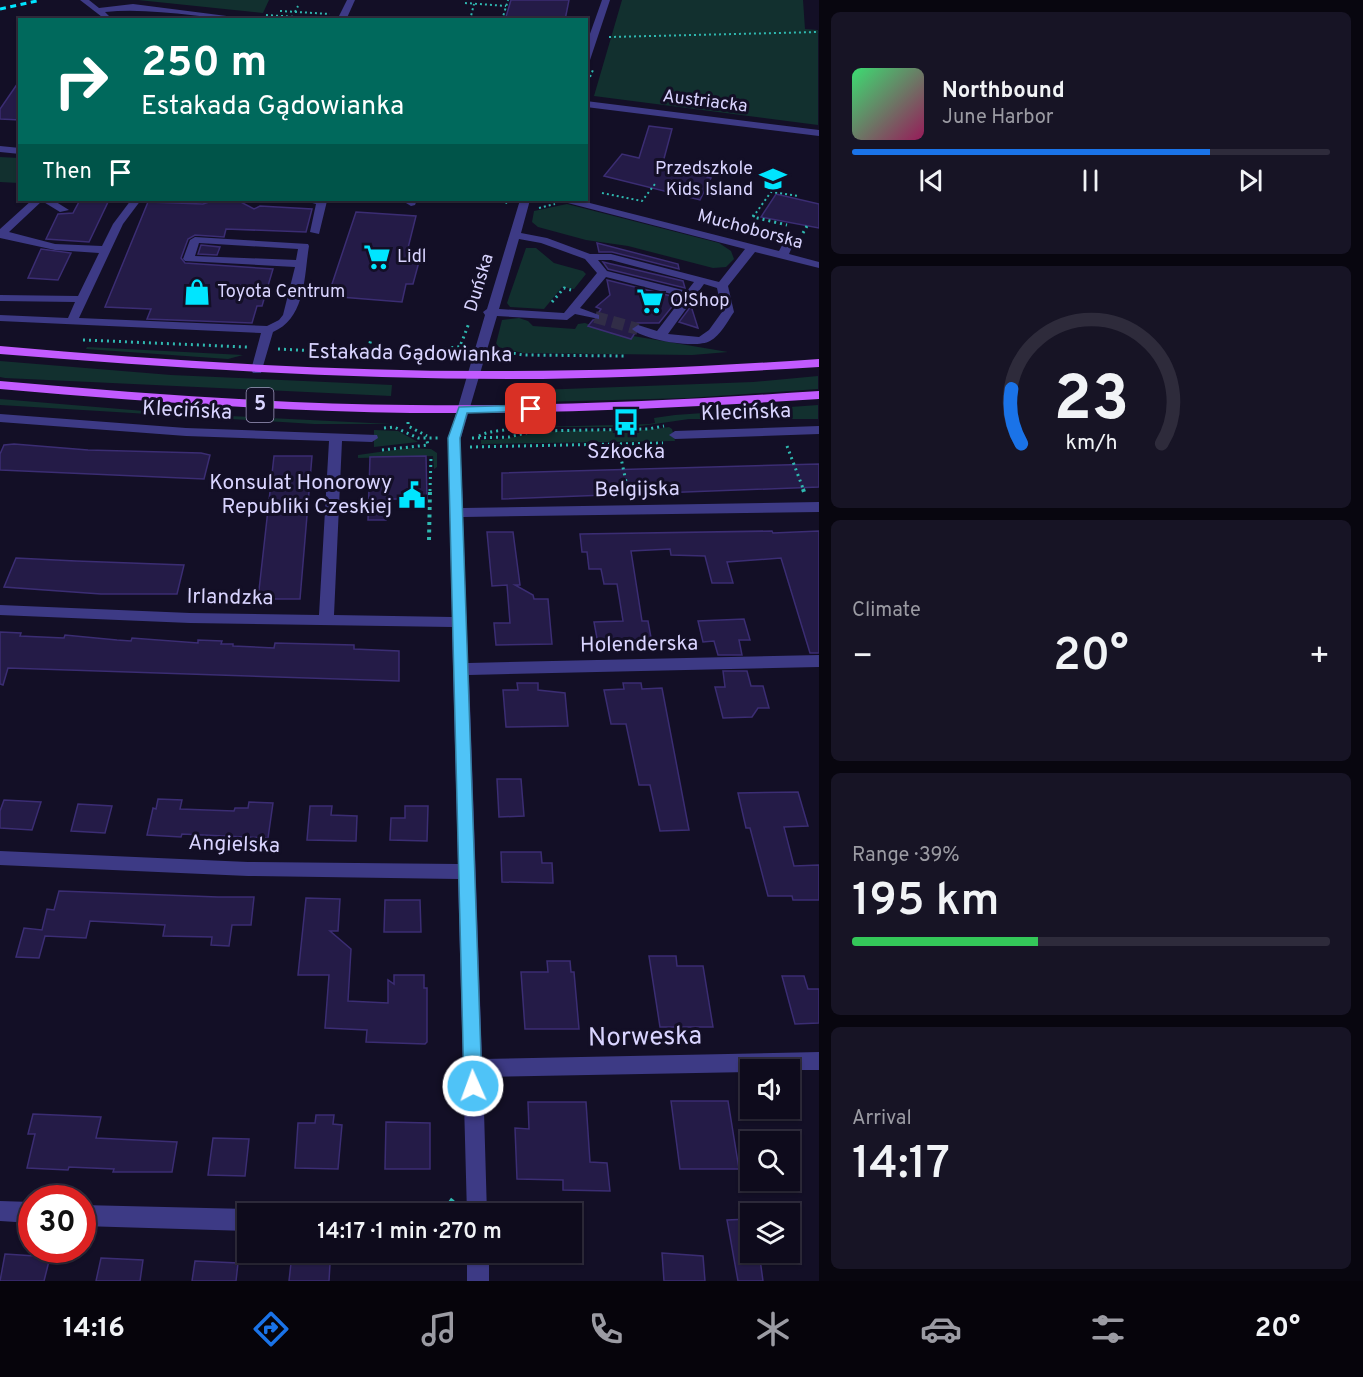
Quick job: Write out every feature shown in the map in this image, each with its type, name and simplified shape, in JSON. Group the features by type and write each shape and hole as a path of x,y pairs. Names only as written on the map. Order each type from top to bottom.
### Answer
{"main road":[{"name":"Estakada Gądowianka","path":"0,350 160,365 471,377 710,372 819,363"},
{"name":"5","path":"0,385 277,406 463,409 645,405 819,395"}],"street":[{"path":"84,0 100,10 106,18"},
{"path":"342,17 351,0"},
{"path":"590,44 606,0"},
{"path":"100,10 133,7 235,18"},
{"name":"Austriacka","path":"588,104 819,133"},
{"path":"0,149 18,151"},
{"path":"1,234 36,201"},
{"path":"48,201 64,210"},
{"path":"72,321 118,224 135,201"},
{"path":"315,232 322,201"},
{"name":"Duńska","path":"463,409 489,312 525,201"},
{"name":"Muchoborska","path":"564,201 819,265"},
{"path":"1,234 55,247 106,250"},
{"path":"514,235 543,240 589,257 610,257 722,286"},
{"path":"782,256 792,238"},
{"path":"0,318 268,330 287,318 301,264 304,246 195,240 189,259 301,264"},
{"path":"722,286 752,248"},
{"path":"589,257 603,273 690,295"},
{"path":"489,312 567,317 603,273"},
{"path":"660,336 701,280"},
{"path":"638,329 660,336 698,341 708,339 716,332 728,312 722,286"},
{"path":"0,298 83,299"},
{"path":"573,310 595,317"},
{"path":"257,370 269,348 268,330"},
{"path":"463,409 454,438 455,513 477,1203"},
{"name":"Klecińska","path":"0,418 186,432 336,437 372,444"},
{"name":"Klecińska","path":"674,439 819,430"},
{"path":"326,620 336,437"},
{"name":"Belgijska","path":"455,513 814,507"},
{"name":"Irlandzka","path":"0,609 190,618 459,622"},
{"name":"Holenderska","path":"461,669 819,661"},
{"name":"Angielska","path":"0,858 248,868 466,872"},
{"name":"Norweska","path":"472,1068 819,1061"},
{"path":"0,1211 18,1212"},
{"path":"96,1215 237,1220"},
{"path":"478,1263 478,1281"}],"path":[{"path":"503,18 508,0"},
{"path":"465,3 506,6"},
{"path":"470,18 474,4"},
{"path":"295,12 298,6"},
{"path":"280,10 342,17"},
{"path":"607,37 819,32"},
{"path":"598,193 642,201 655,184"},
{"path":"799,196 771,192 753,217 805,230"},
{"path":"532,210 564,201"},
{"path":"546,310 564,288 575,291"},
{"path":"82,339 398,355 459,350 400,359"},
{"path":"366,358 371,339"},
{"path":"406,342 408,352"},
{"path":"489,348 529,355"},
{"path":"372,444 428,445 427,438 408,426 408,421"},
{"path":"523,425 511,431 486,432 481,437 519,435 534,431 534,424"},
{"path":"394,427 418,438 446,438"},
{"path":"469,447 618,444 674,439"},
{"path":"785,440 814,507"},
{"path":"618,444 632,511"},
{"path":"429,540 431,457"},
{"path":"430,489 441,489"}],"green space":[{"path":"138,0 269,0 263,13"},
{"path":"622,0 803,0 805,29 818,30 818,125 594,96"},
{"path":"0,157 18,158 18,183 0,182"},
{"path":"567,204 719,243 731,251 734,259 726,267 713,268 628,246 586,240 538,227 532,222 534,211"},
{"path":"526,248 536,248 554,263 583,271 586,274 574,289 562,287 544,309 510,307 507,303"},
{"path":"519,318 528,321 533,326 575,329 578,324 585,323 631,339 633,336 728,352 692,355 523,353 500,348 496,344 502,320"},
{"path":"87,347 243,355 228,359 86,349"},
{"path":"0,361 171,375 392,385 391,396 5,378 0,377"},
{"path":"818,376 818,389 688,398 538,402 538,390 753,382"},
{"path":"0,399 168,413 391,424 314,424 0,405"},
{"path":"818,405 818,419 689,419 634,427 537,427 649,424 655,423 654,418 675,415"},
{"path":"669,427 672,429 675,441 481,444 481,440 556,431 637,430"},
{"path":"374,430 398,431 418,442 374,447"},
{"path":"408,448 431,449 437,453 437,467 434,469 433,456 358,458 358,455"}],"building":[{"path":"511,0 569,0 565,18 506,18"},
{"path":"18,83 18,120 0,119 0,109"},
{"path":"649,126 672,129 662,166 708,173 707,177 711,178 700,200 604,176 622,154 639,158"},
{"path":"776,194 819,204 819,228 761,217"},
{"path":"79,201 109,201 89,242 46,239 58,214 73,213"},
{"path":"212,201 239,201 254,209 260,206 312,209 306,232 226,229 224,237 195,235 188,239 181,258 185,263 273,269 262,306 257,306 252,323 147,319 151,309 105,307 148,202 203,204"},
{"name":"Lidl","path":"356,212 416,216 406,256 420,258 413,284 406,284 402,302 328,296"},
{"path":"597,243 678,264 679,269 612,252 599,252"},
{"path":"201,245 220,247 217,255 198,254"},
{"path":"41,249 71,253 58,280 28,278"},
{"path":"603,262 683,281 685,288 608,269"},
{"path":"607,280 679,298 659,323 637,323 631,327 630,330 635,333 631,339 588,326 593,320 601,319 599,312 601,309 596,307 610,295"},
{"path":"691,306 698,328 679,322"},
{"path":"4,445 88,450 210,455 204,479 0,470 0,454"},
{"path":"274,456 312,456 300,599 258,599"},
{"path":"426,456 427,499 386,499 386,520 368,520 370,457"},
{"path":"819,464 819,487 502,499 502,473"},
{"path":"772,531 773,533 819,531 819,653 810,653 781,558 727,562 733,583 712,583 705,556 671,555 670,549 631,551 642,621 648,621 652,643 598,644 594,622 623,621 617,584 604,584 601,569 589,569 587,552 582,552 580,534"},
{"path":"487,532 513,532 520,585 515,585 533,595 534,599 548,599 552,644 496,645 494,623 510,623 507,585 492,586"},
{"path":"16,558 184,565 177,594 101,594 4,587"},
{"path":"744,619 750,640 739,640 742,655 718,655 714,641 703,642 698,621"},
{"path":"0,632 21,633 20,636 64,638 65,635 131,641 132,638 198,643 198,640 222,641 221,644 233,644 233,646 274,648 275,643 354,645 354,649 399,651 399,681 8,668 3,685 0,684"},
{"path":"723,671 747,671 751,686 763,686 769,708 758,708 752,717 723,718 715,687 725,687"},
{"path":"517,683 538,683 538,690 565,693 568,726 506,727 503,690 518,690"},
{"path":"623,683 641,683 642,689 662,688 689,830 660,831 650,785 639,785 626,724 611,724 604,690 624,689"},
{"path":"497,779 521,779 524,816 499,817"},
{"path":"798,792 808,826 784,827 794,866 819,865 819,900 793,900 792,896 768,896 750,828 746,828 738,793"},
{"path":"158,799 182,800 180,809 234,811 235,808 248,808 249,802 273,803 268,838 182,834 181,837 147,835 153,808 156,809"},
{"path":"4,800 41,802 32,830 0,828 0,811"},
{"path":"78,804 112,806 105,833 71,831"},
{"path":"310,806 332,806 331,815 357,816 356,841 307,840"},
{"path":"405,806 428,806 427,841 390,840 391,818 405,818"},
{"path":"501,852 541,852 542,863 552,863 553,883 502,882"},
{"path":"59,891 254,897 251,925 232,925 229,946 211,945 212,937 163,936 165,925 90,921 86,938 45,936 39,958 16,957 24,928 42,930 47,909 54,910"},
{"path":"306,898 340,899 338,931 330,931 351,949 348,1001 388,1003 388,980 394,984 394,975 424,975 424,988 427,988 427,1042 425,1044 366,1042 367,1030 325,1028 329,975 298,975"},
{"path":"385,900 420,900 421,932 384,932"},
{"path":"649,956 676,956 677,966 703,966 713,1027 660,1027"},
{"path":"547,961 570,961 571,972 574,972 579,1029 525,1029 521,972 548,972"},
{"path":"782,976 804,976 808,989 819,989 819,1023 795,1024"},
{"path":"671,1101 728,1101 739,1169 680,1169"},
{"path":"528,1102 586,1102 590,1162 607,1163 610,1191 563,1190 563,1180 517,1179 515,1128 529,1129"},
{"path":"33,1114 101,1117 96,1138 177,1142 172,1172 113,1172 114,1169 69,1167 68,1170 27,1168 35,1134 28,1134"},
{"path":"316,1115 334,1115 333,1124 342,1125 338,1169 295,1168 298,1123 315,1123"},
{"path":"386,1122 430,1123 430,1169 385,1169"},
{"path":"213,1138 249,1139 245,1176 208,1175"},
{"path":"740,1219 740,1263 761,1263 763,1281 738,1281 727,1220"},
{"path":"662,1253 703,1256 705,1281 664,1281"},
{"path":"5,1254 18,1255 18,1263 48,1263 44,1281 0,1281"},
{"path":"101,1258 143,1260 140,1281 96,1281"},
{"path":"195,1261 238,1263 236,1281 192,1281"},
{"path":"291,1263 330,1264 329,1281 289,1281"}],"tunnel":[{"path":"595,317 638,329"}],"railway":[{"path":"0,9 41,0"}],"place":[{"name":"Przedszkole Kids Island","path":"773,179"},
{"name":"Lidl","path":"377,257"},
{"name":"Toyota Centrum","path":"197,292"},
{"name":"O!Shop","path":"650,301"},
{"name":"Szkocka","path":"626,422"},
{"name":"Konsulat Honorowy Republiki Czeskiej","path":"412,495"}],"route":[{"path":"473,1086 461,645 453,449 463,409 531,409"}]}
